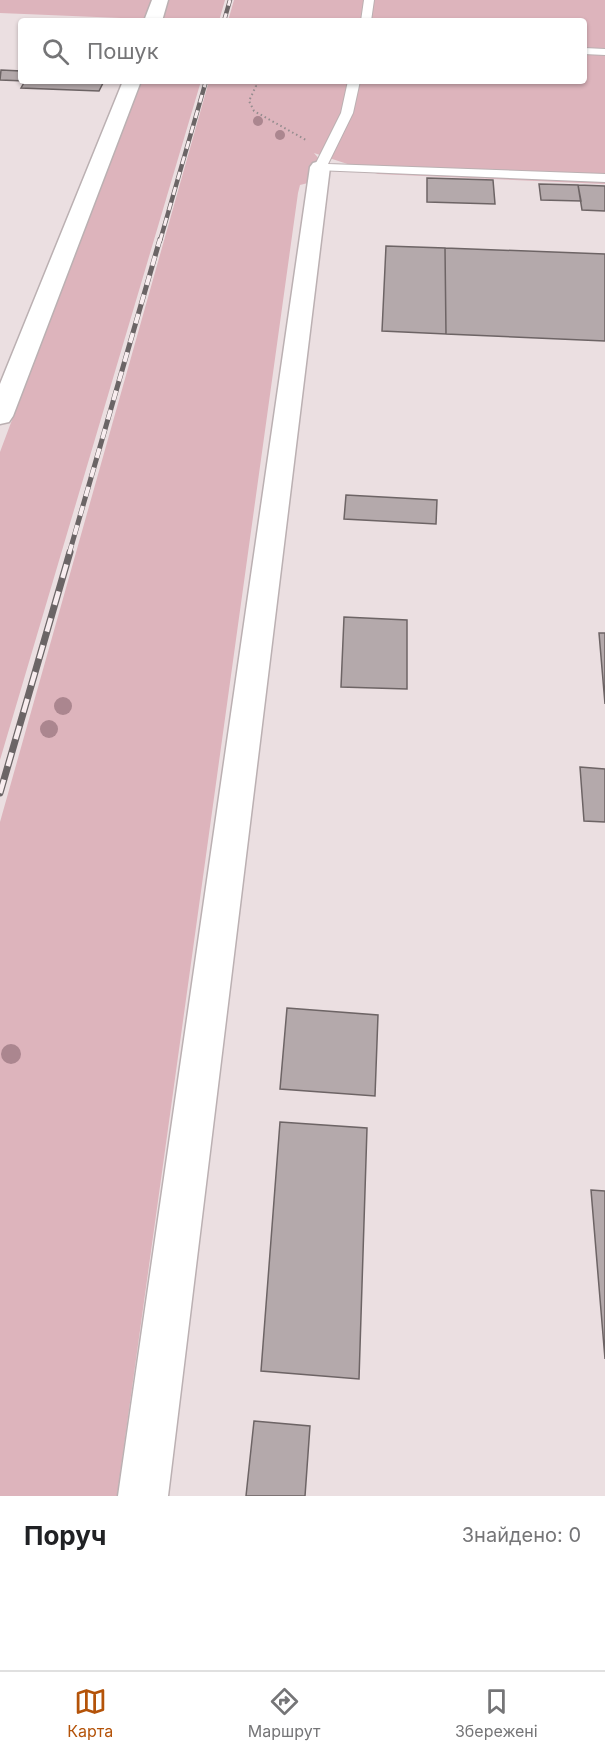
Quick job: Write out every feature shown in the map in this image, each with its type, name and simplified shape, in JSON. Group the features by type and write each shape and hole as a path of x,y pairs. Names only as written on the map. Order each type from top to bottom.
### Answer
{"street":[{"path":"154,18 160,0"},
{"path":"0,416 131,84"},
{"path":"143,1496 326,155"}],"lane":[{"path":"366,18 369,0"},
{"path":"587,51 605,52"},
{"path":"353,84 347,113 326,155 605,178"}],"path":[{"path":"256,84 249,101 254,111 326,155"}],"shaded area":[{"path":"0,0 153,0 145,18 0,13"},
{"path":"167,0 225,0 220,18 161,18"},
{"path":"234,0 605,0 605,184 378,174 314,153 320,160 308,183 300,185 298,193 117,1496 0,1496 0,822 208,84 587,84 587,18 229,18"},
{"path":"138,84 200,84 0,760 0,452"}],"building":[{"path":"1,70 18,71 18,81 0,80"},
{"path":"23,84 102,84 99,91 21,88"},
{"path":"427,178 493,180 495,204 427,202"},
{"path":"539,184 578,185 581,201 541,200"},
{"path":"578,185 605,186 605,211 582,210"},
{"path":"386,246 445,248 446,334 382,331"},
{"path":"445,248 605,254 605,341 446,334"},
{"path":"346,495 437,500 436,524 344,519"},
{"path":"344,617 407,620 407,689 341,687"},
{"path":"599,633 605,633 605,704"},
{"path":"580,767 605,769 605,822 584,821"},
{"path":"287,1008 378,1015 375,1096 280,1089"},
{"path":"280,1122 367,1128 359,1379 261,1371"},
{"path":"591,1190 605,1191 605,1359"},
{"path":"254,1421 310,1426 305,1496 246,1496"}],"railway":[{"path":"225,18 230,0"},
{"path":"160,241 205,84"},
{"path":"69,554 160,239"},
{"path":"0,793 70,552"}]}
